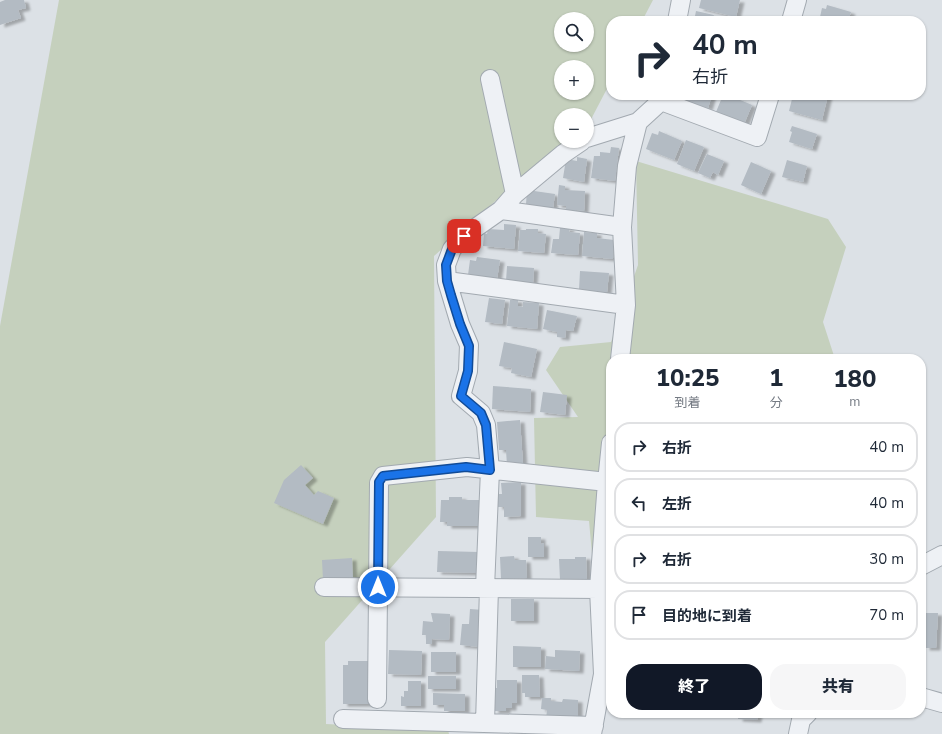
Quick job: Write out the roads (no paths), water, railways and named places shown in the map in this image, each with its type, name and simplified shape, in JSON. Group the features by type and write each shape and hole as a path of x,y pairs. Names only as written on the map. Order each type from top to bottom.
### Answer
{"street":[{"path":"677,16 681,0"},
{"path":"792,16 797,0"},
{"path":"490,79 515,194"},
{"path":"594,136 638,122 659,100"},
{"path":"666,100 757,137 768,100"},
{"path":"621,354 626,305 622,227 628,166 638,122"},
{"path":"485,723 490,470 486,425 481,413 461,396 468,371 469,346 460,324 447,281 446,265 452,249 464,236 502,210 515,194 572,148"},
{"path":"502,210 622,227"},
{"path":"447,281 626,305"},
{"path":"378,699 379,482 383,476 466,467 606,482 600,589 606,659"},
{"path":"926,563 942,555"},
{"path":"324,587 600,589"},
{"path":"343,719 485,723 593,730 606,675"},
{"path":"926,698 942,703"},
{"path":"798,734 801,720 803,718"}]}
